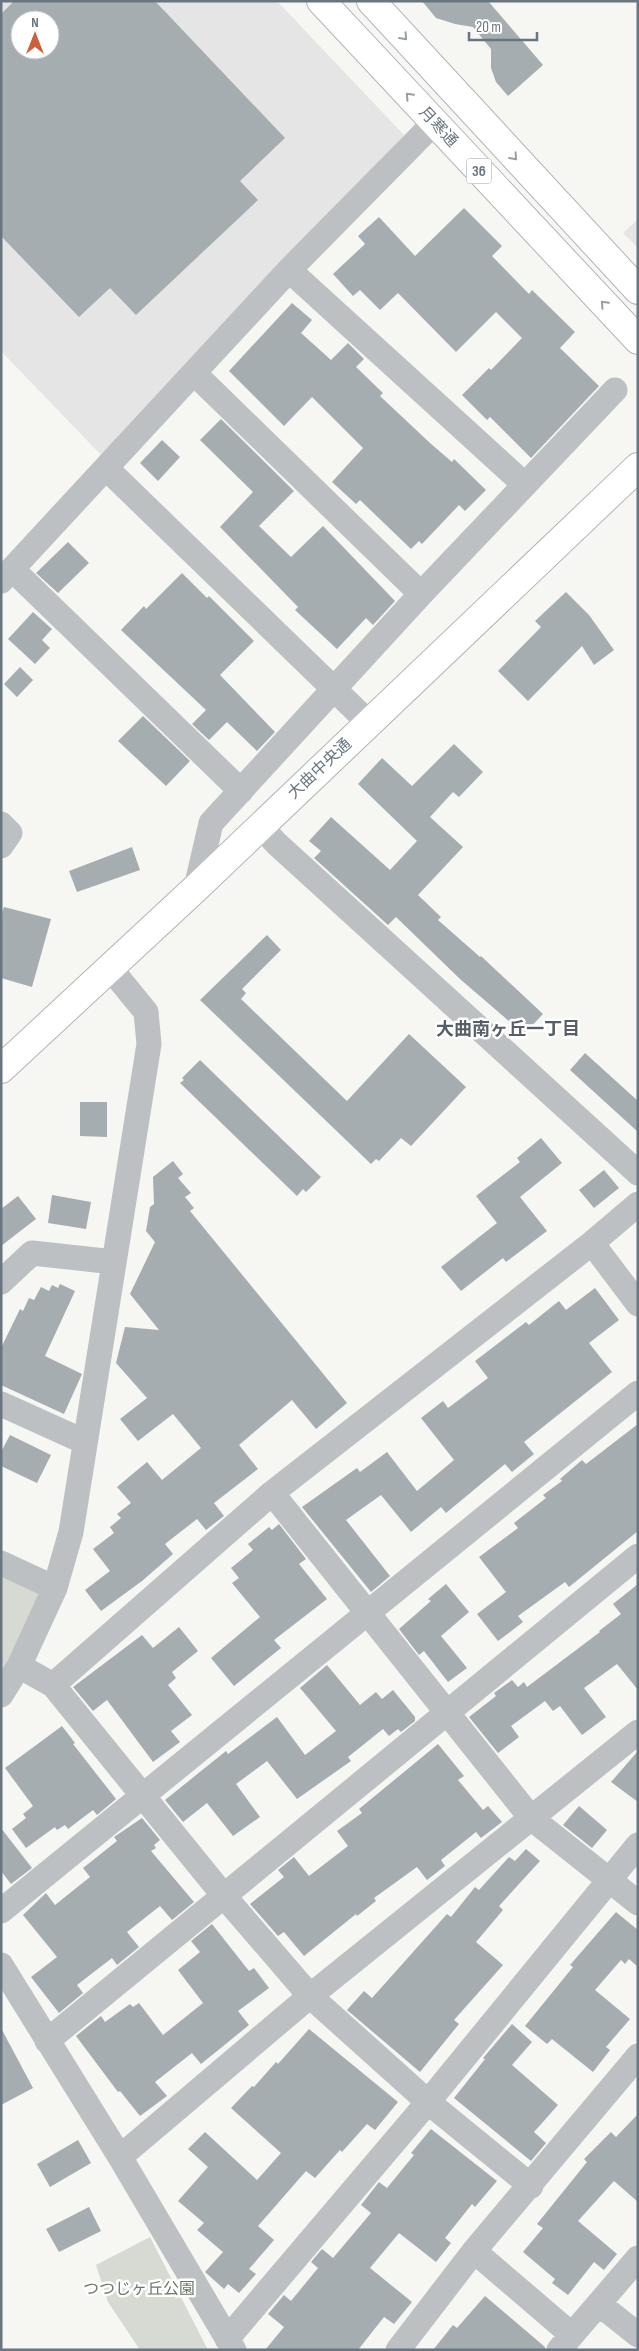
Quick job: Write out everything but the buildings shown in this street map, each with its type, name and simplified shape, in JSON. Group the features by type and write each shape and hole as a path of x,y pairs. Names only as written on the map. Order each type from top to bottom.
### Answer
{"main road":[{"name":"月寒通","path":"321,1 638,340"},
{"name":"36","path":"371,1 638,290"},
{"name":"大曲中央通","path":"5,1057 110,968 196,888 638,467"}],"street":[{"path":"241,791 6,575 289,270 434,123"},
{"path":"289,270 524,484"},
{"path":"194,373 421,594"},
{"path":"196,888 211,823 421,594 524,484 616,390"},
{"path":"106,468 369,723"},
{"path":"1,824 10,833 1,846"},
{"path":"260,826 277,844 638,1173"},
{"path":"1,1695 19,1666 55,1588 70,1532 148,1044 146,1012 110,968"},
{"path":"54,1684 272,1493 592,1243 638,1204"},
{"path":"592,1243 638,1304"},
{"path":"1,1282 32,1253 114,1262"},
{"path":"1,1911 638,1393"},
{"path":"1,1404 85,1442"},
{"path":"272,1493 531,1818 638,1903"},
{"path":"48,2041 638,1556"},
{"path":"1,1563 55,1588"},
{"path":"19,1666 54,1684 224,1896 310,1996 428,2102 531,2186"},
{"path":"120,2157 310,1996 638,1732"},
{"path":"1,1965 120,2157 230,2345 638,1845"},
{"path":"398,2350 474,2251 531,2186 638,2056"},
{"path":"474,2251 566,2342 638,2258"},
{"path":"599,2304 638,2336"}],"shaded area":[{"path":"1,1 277,1 404,135 103,457 1,351"},
{"path":"638,219 638,248 623,233"}],"green space":[{"path":"1,1563 55,1588 1,1695"},
{"name":"つつじヶ丘公園","path":"150,2237 208,2350 140,2350 108,2302 96,2265"}],"district":[{"name":"大曲南ヶ丘一丁目","path":"508,1029"}]}
